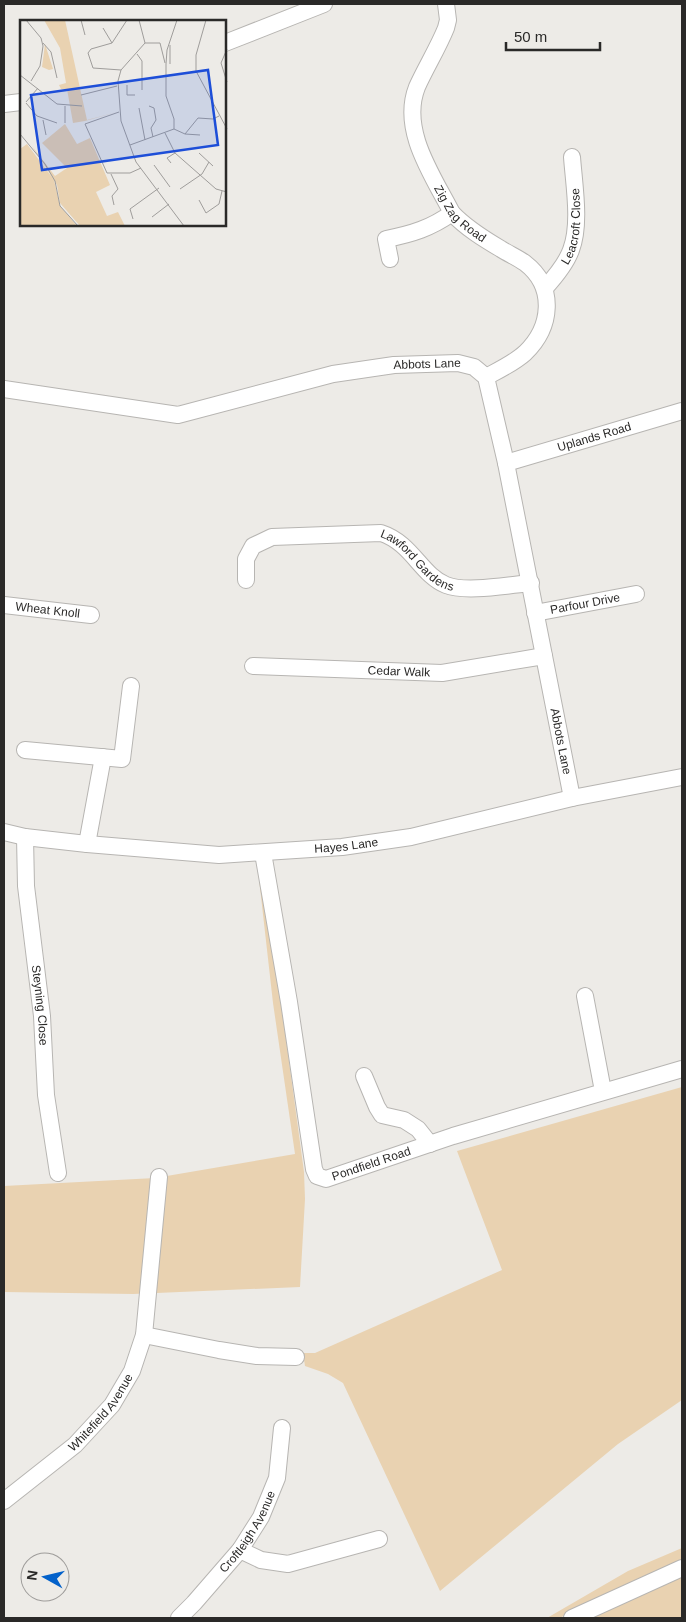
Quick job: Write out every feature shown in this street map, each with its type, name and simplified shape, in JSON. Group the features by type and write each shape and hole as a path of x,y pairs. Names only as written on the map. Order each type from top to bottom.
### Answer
{"street":[{"path":"226,43 324,4"},
{"name":"Zig Zag Road","path":"446,4 448,20 446,28 417,88 412,104 413,122 420,152 452,213 487,241 524,263 536,273 545,288"},
{"path":"4,104 20,102"},
{"name":"Leacroft Close","path":"545,288 559,272 571,252 575,237 572,157"},
{"path":"390,259 386,239 410,234 437,224 452,213"},
{"path":"486,377 509,365 524,354 537,340 546,314 547,296 545,288"},
{"name":"Abbots Lane","path":"4,389 178,415 333,374 394,365 458,363 474,366 486,377 506,462 572,798"},
{"name":"Uplands Road","path":"506,462 682,411"},
{"name":"Lawford Gardens","path":"246,580 246,559 253,546 272,537 381,532 393,536 404,545 431,575 444,584 459,589 530,583"},
{"name":"Parfour Drive","path":"535,613 636,594"},
{"name":"Wheat Knoll","path":"4,605 91,615"},
{"name":"Cedar Walk","path":"253,666 442,673 544,656"},
{"path":"25,750 122,758 131,686"},
{"path":"87,844 102,757"},
{"name":"Hayes Lane","path":"4,832 25,837 87,844 219,855 342,847 411,837 572,798 682,777"},
{"name":"Steyning Close","path":"25,837 26,886 42,1016 46,1095 58,1173"},
{"name":"Pondfield Road","path":"264,853 314,1168 317,1176 326,1179 430,1144 682,1069"},
{"path":"585,996 603,1091"},
{"path":"364,1076 376,1107 382,1116 404,1120 418,1129 430,1144"},
{"name":"Whitefield Avenue","path":"4,1501 75,1445 112,1405 132,1371 144,1335 159,1177"},
{"path":"144,1335 257,1356 296,1358"},
{"name":"Croftleigh Avenue","path":"179,1618 240,1550 261,1517 277,1478 282,1428"},
{"path":"240,1550 261,1560 288,1564 379,1539"},
{"path":"572,1618 682,1568"}],"shaded area":[{"path":"258,870 281,1002 304,1172 305,1199 300,1287 133,1294 4,1292 4,1186 155,1178 295,1154 273,1003"},
{"path":"682,1087 682,1400 618,1444 440,1591 343,1383 328,1374 305,1366 303,1353 315,1353 502,1270 457,1151"},
{"path":"682,1548 682,1562 582,1605 560,1618 547,1618 628,1571"},
{"path":"682,1576 682,1618 593,1618 612,1606"}]}
